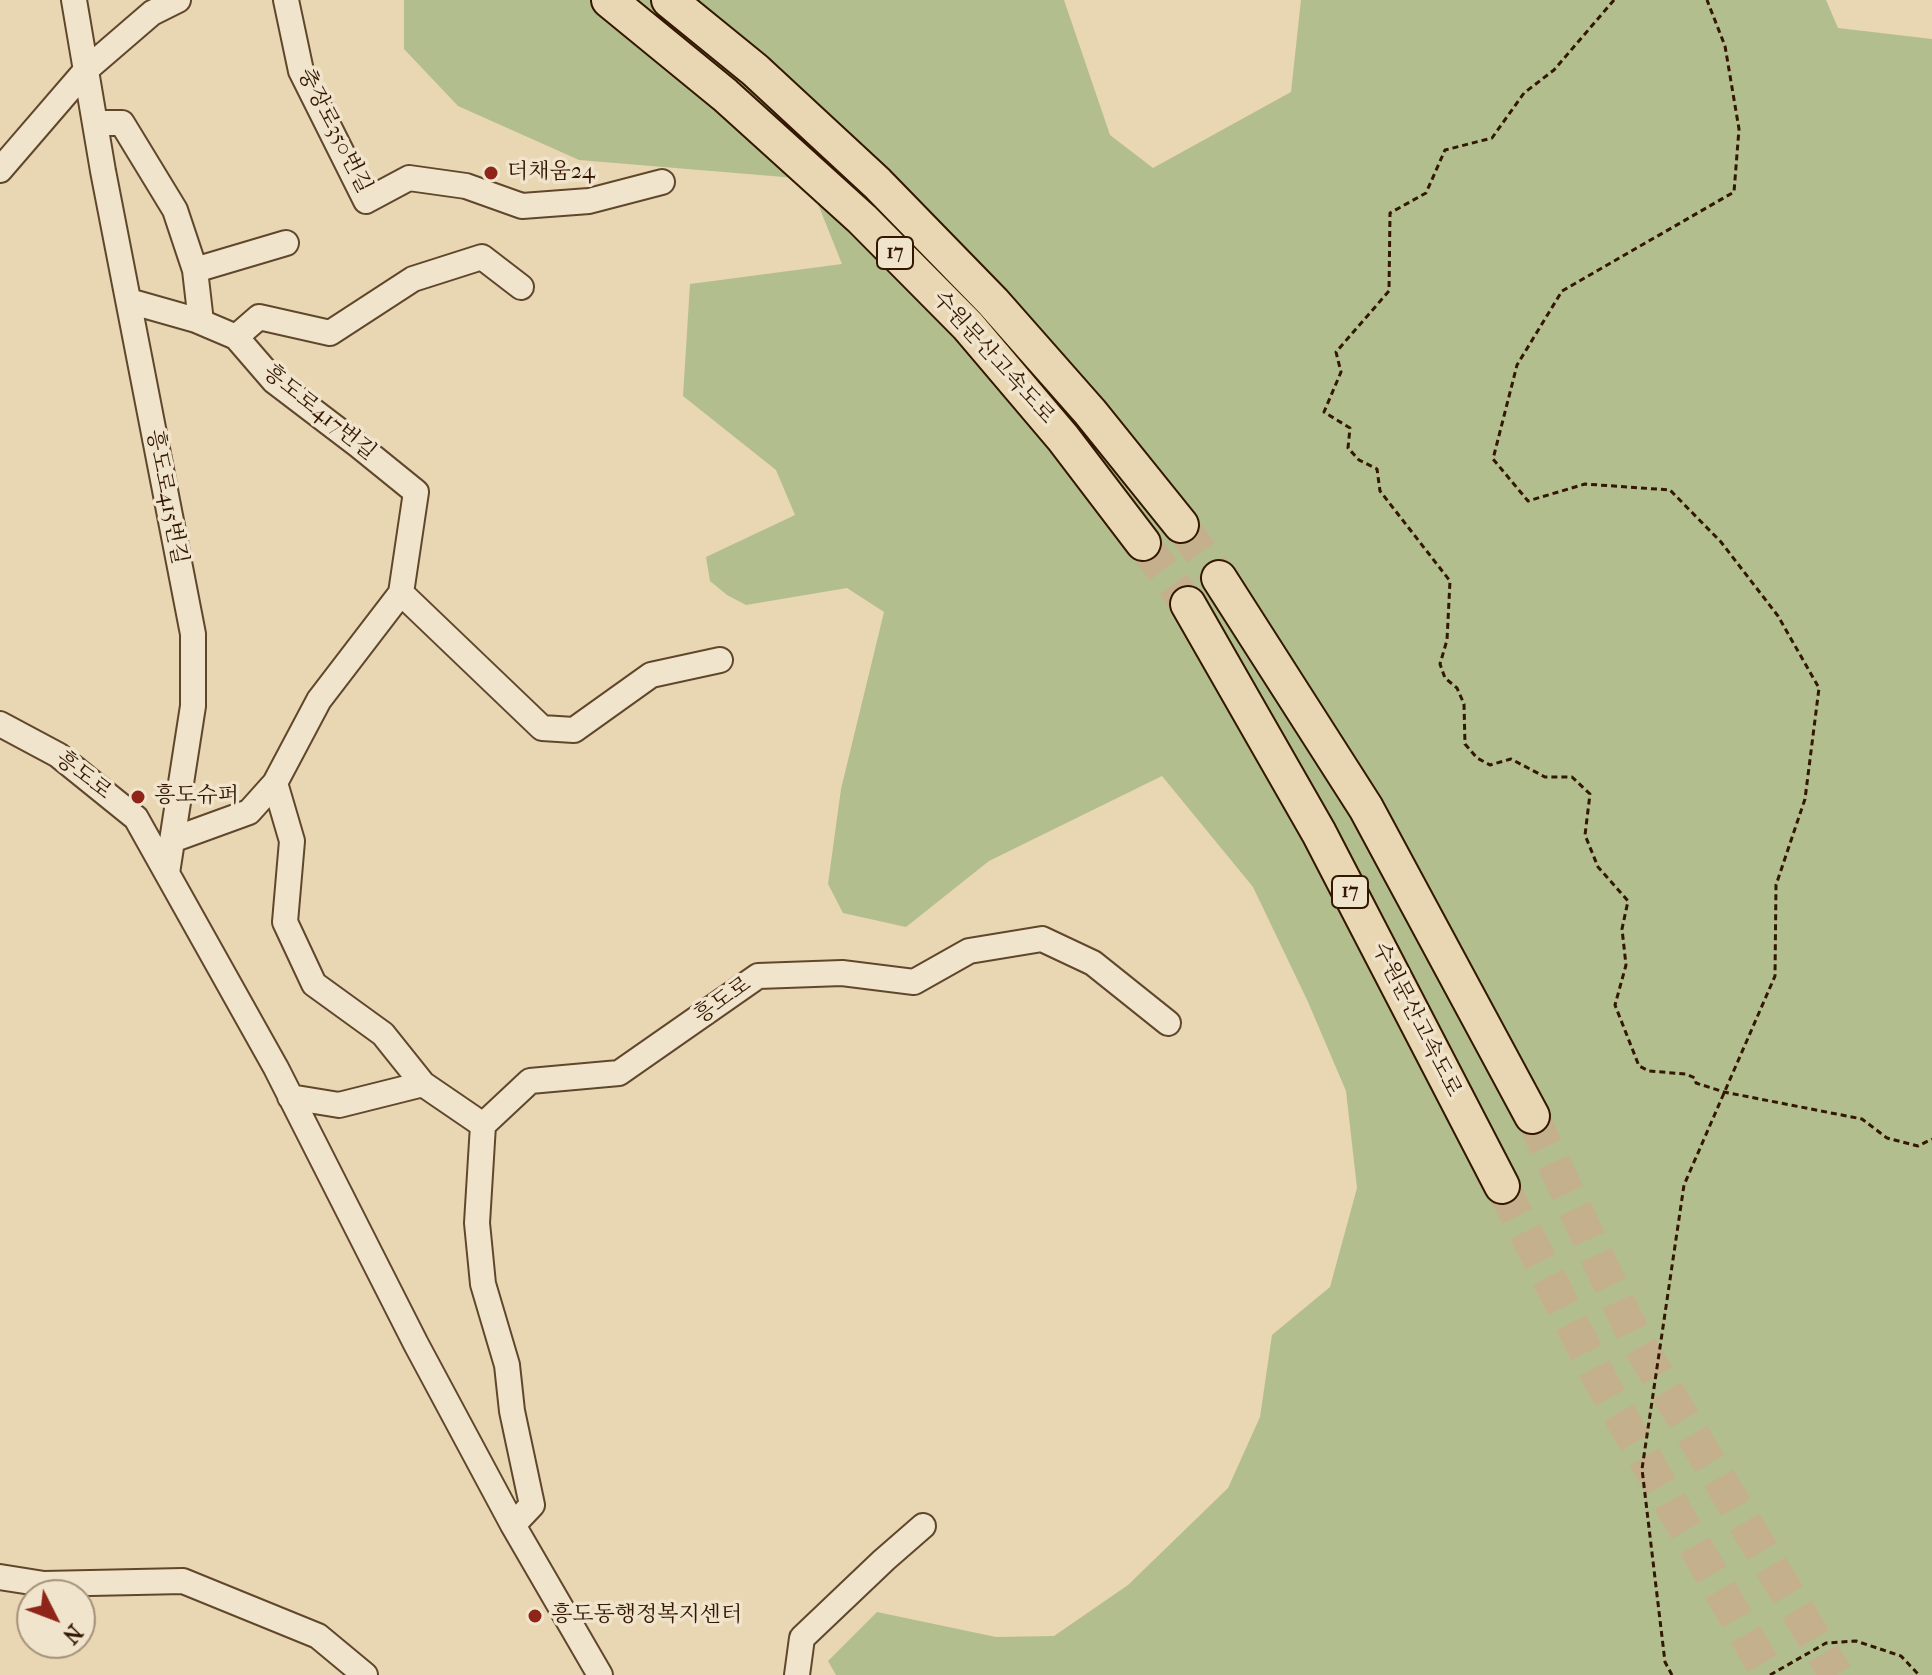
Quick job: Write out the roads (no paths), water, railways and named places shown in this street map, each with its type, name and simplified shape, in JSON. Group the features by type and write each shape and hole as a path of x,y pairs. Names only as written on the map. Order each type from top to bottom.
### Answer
{"highway":[{"name":"수원문산고속도로","path":"609,0 748,116 862,219 968,326 1063,438 1143,543"},
{"name":"수원문산고속도로","path":"669,0 755,70 877,183 993,302 1090,412 1181,525"},
{"name":"17","path":"1219,578 1366,808 1532,1116"},
{"name":"수원문산고속도로","path":"1188,604 1319,833 1502,1186"}],"street":[{"name":"흥도로415번길","path":"74,0 193,634 193,706 167,873"},
{"path":"0,170 87,69 152,13 178,0"},
{"name":"충장로350번길","path":"286,0 301,71 366,201 409,178 466,186 522,206 589,201 662,182"},
{"path":"95,123 122,123 175,210 195,270 201,322"},
{"path":"195,270 286,243"},
{"path":"236,337 259,317 330,333 413,279 482,257 521,287"},
{"name":"흥도로417번길","path":"129,301 201,322 236,337 274,381 416,492 401,593 319,700 275,783 249,812 172,840"},
{"path":"401,593 542,728 574,730 651,675 720,660"},
{"name":"흥도로","path":"0,724 58,755 136,818 290,1097 513,1525 600,1675"},
{"path":"275,783 292,841 285,922 314,984 383,1034 423,1084 483,1125 477,1223 483,1284 507,1365 512,1411 532,1505 513,1525"},
{"name":"흥도로","path":"483,1125 530,1081 619,1073 758,976 842,973 914,982 969,951 1042,939 1093,963 1168,1023"},
{"path":"290,1097 339,1105 423,1084"},
{"path":"797,1675 802,1638 923,1526"},
{"path":"0,1577 44,1584 183,1581 318,1636 365,1675"}],"tunnel":[{"path":"1181,525 1219,578"},
{"path":"1143,543 1188,604"},
{"path":"1532,1116 1634,1336 1836,1675"},
{"path":"1502,1186 1603,1385 1769,1675"}],"place":[{"name":"더채움24","path":"491,173"},
{"name":"흥도슈퍼","path":"138,797"},
{"name":"흥도동행정복지센터","path":"535,1616"}]}
